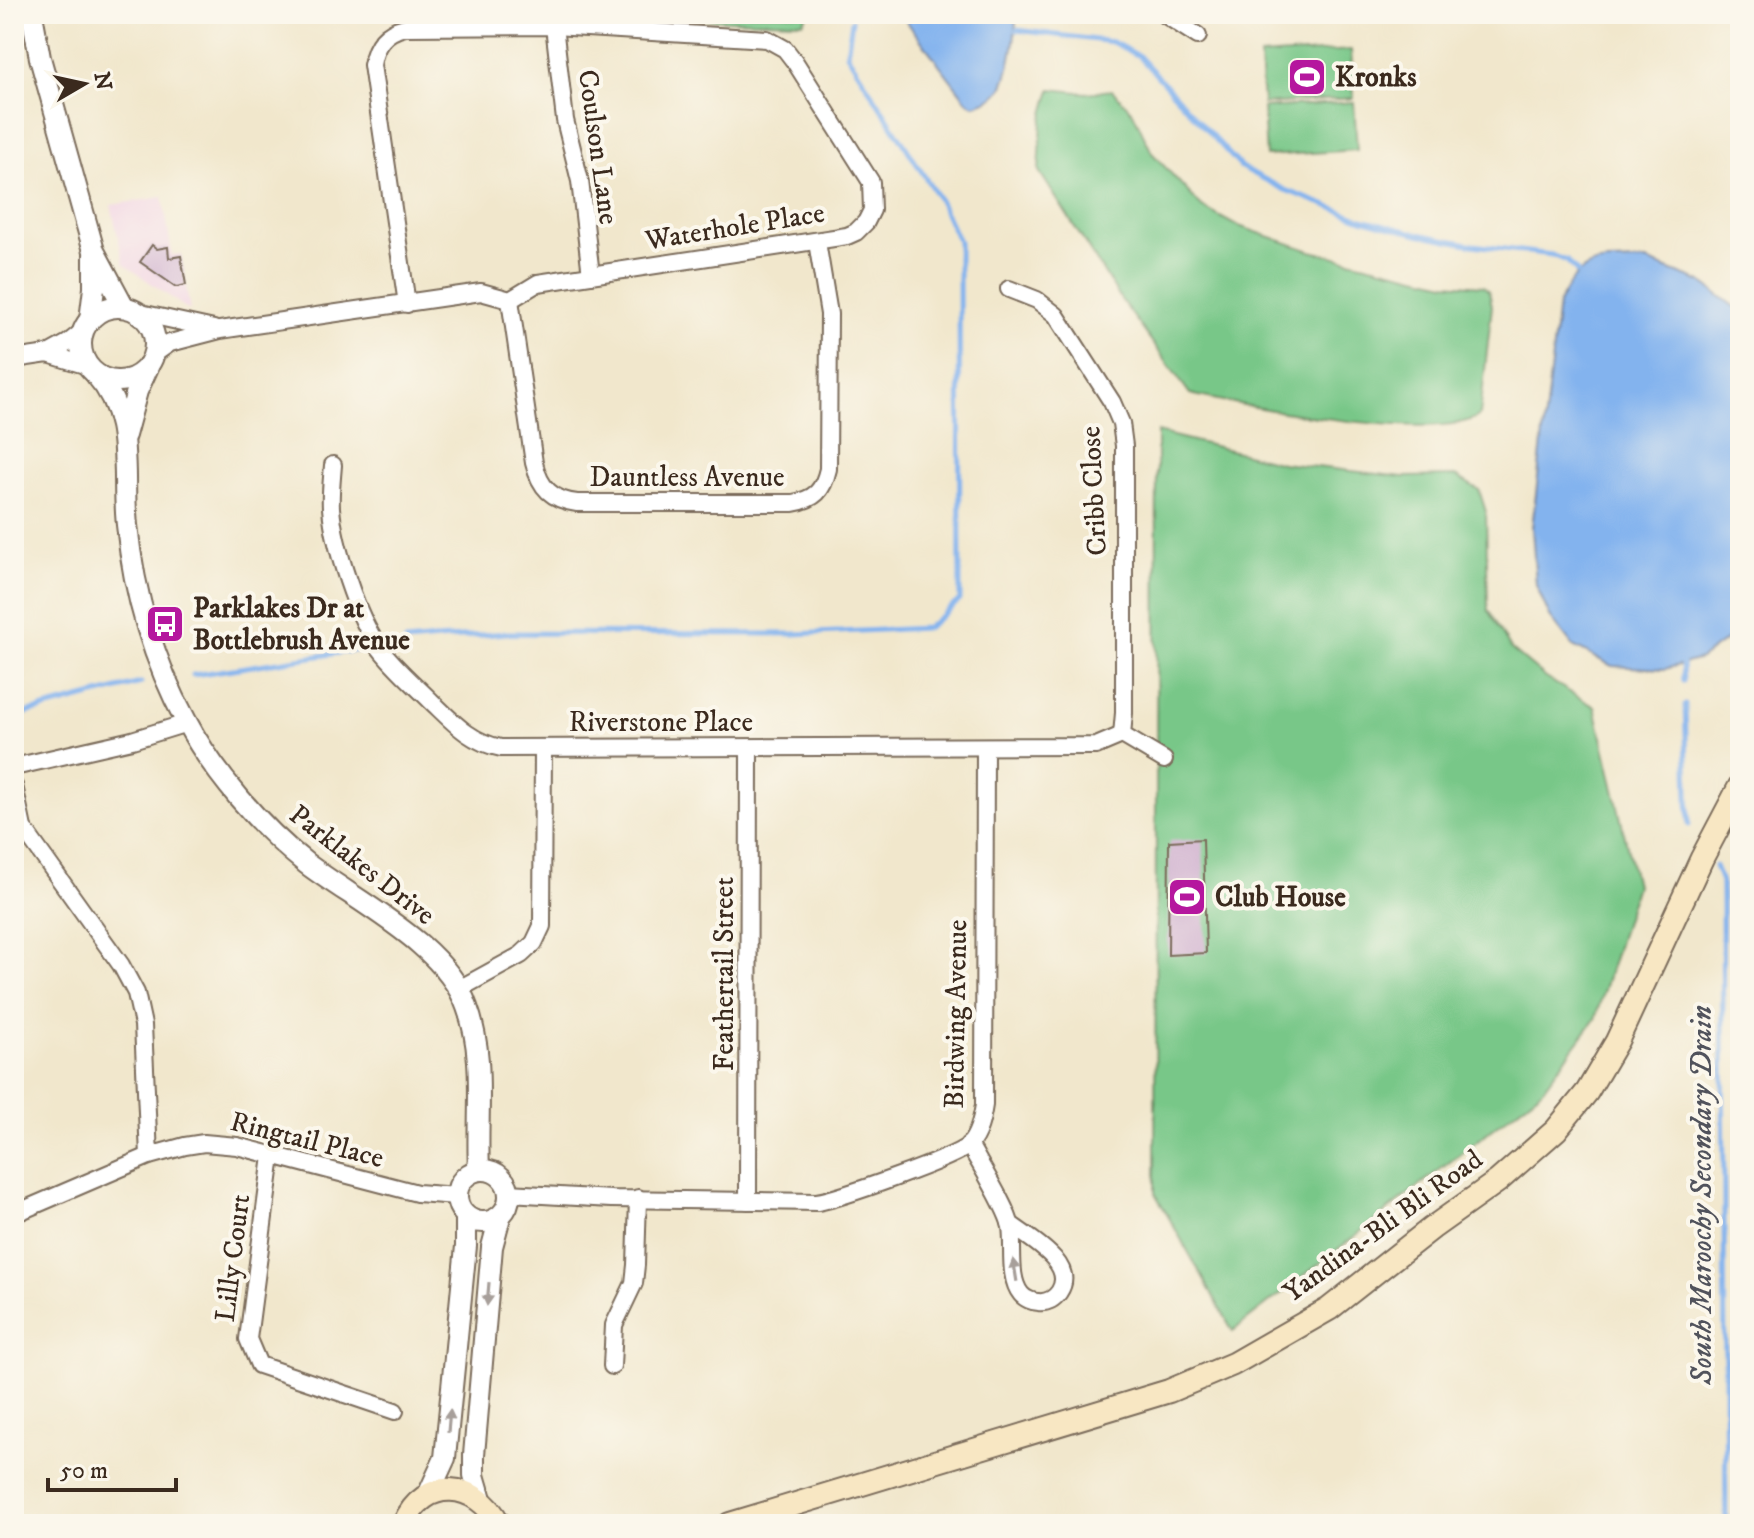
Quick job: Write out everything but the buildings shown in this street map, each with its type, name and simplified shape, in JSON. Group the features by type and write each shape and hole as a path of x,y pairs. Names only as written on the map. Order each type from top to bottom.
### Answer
{"main road":[{"name":"Yandina-Bli Bli Road","path":"730,1524 1169,1391 1233,1364 1329,1309 1498,1181 1556,1130 1587,1092 1617,1041 1702,858 1740,786"},
{"path":"404,1524 417,1503 428,1495 455,1489 495,1514"}],"street":[{"path":"32,14 40,58 94,251 94,288 81,343 83,356 92,371"},
{"path":"1164,14 1198,36"},
{"name":"Waterhole Place","path":"407,304 372,65 386,34 405,27 554,26 767,39 785,49 871,182 872,210 856,232 817,242 538,283 510,300"},
{"name":"Coulson Lane","path":"554,26 565,120 580,181 591,275"},
{"name":"Dauntless Avenue","path":"510,300 534,463 543,487 551,496 563,502 577,503 793,503 808,500 819,493 828,469 829,314 817,242"},
{"path":"94,251 130,310 146,320 152,331 151,360"},
{"name":"Cribb Close","path":"1009,289 1037,300 1056,315 1112,402 1121,423 1124,462 1122,735"},
{"path":"48,354 119,382 141,374 170,343 220,330 481,292 510,300"},
{"path":"14,359 48,354 68,343 100,312 112,307 220,330"},
{"name":"Parklakes Drive","path":"125,435 137,391 151,360"},
{"name":"Parklakes Drive","path":"92,371 109,389 125,435 127,524 143,615 160,669 187,723 215,765 272,834 306,863 419,943 449,973 459,989 474,1029 478,1054 479,1169"},
{"name":"Riverstone Place","path":"333,465 331,508 340,551 356,599 377,645 402,673 476,741 501,748 1096,746 1122,735"},
{"path":"14,767 132,740 187,723"},
{"path":"1122,735 1164,760"},
{"name":"Birdwing Avenue","path":"509,1193 828,1201 948,1156 969,1144 982,1119 984,1105 985,747"},
{"path":"459,989 521,955 534,943 542,926 543,748"},
{"name":"Feathertail Street","path":"748,1201 749,748"},
{"path":"14,785 23,828 121,965 136,993 143,1025 149,1156"},
{"name":"Ringtail Place","path":"14,1214 149,1156 204,1143 237,1146 396,1188 457,1196"},
{"path":"969,1144 1010,1224 1016,1280 1021,1294 1030,1301 1049,1301 1062,1288 1064,1278 1060,1265 1010,1224"},
{"name":"Lilly Court","path":"272,1156 248,1339 259,1365 395,1411"},
{"path":"428,1495 445,1458 466,1246 466,1217 457,1196 462,1180 479,1169 498,1175 504,1180 509,1193 492,1247 474,1455 474,1475 495,1514"},
{"path":"612,1366 614,1325 634,1283 638,1198"},
{"path":"466,1217 480,1223 500,1217"}],"shaded area":[{"path":"163,197 172,255 181,254 190,311 124,264 111,205"}],"green space":[{"path":"472,14 808,14 803,22"},
{"name":"Kronks","path":"1351,50 1354,98 1263,104 1260,56"},
{"path":"1051,89 1087,93 1112,90 1133,112 1152,153 1202,207 1233,224 1311,251 1446,283 1483,286 1489,291 1492,306 1480,415 1458,423 1425,426 1384,424 1294,414 1190,394 1120,298 1039,171 1042,121"},
{"name":"Kronks","path":"1354,102 1357,150 1266,156 1263,108"},
{"path":"1157,432 1282,463 1403,477 1456,476 1479,490 1486,512 1488,610 1511,649 1546,678 1595,707 1636,885 1595,1019 1542,1090 1233,1331 1155,1193"}],"water":[{"path":"901,14 1015,14 1010,64 999,92 989,100 974,105 967,101"},
{"path":"1646,261 1701,282 1740,311 1740,626 1738,631 1700,659 1665,669 1612,666 1573,646 1550,617 1536,585 1532,528 1558,304 1583,269 1603,263"}],"waterway":[{"path":"405,642 505,633 793,634 927,628 960,600 959,242 937,196 847,54 852,21"},
{"path":"1017,30 1112,42 1139,56 1241,167 1285,190 1362,219 1418,234 1552,255 1567,261 1578,273"},
{"path":"193,675 358,650"},
{"path":"1682,664 1683,681"},
{"path":"14,716 141,683"},
{"name":"South Maroochy Secondary Drain","path":"1685,705 1689,825"},
{"name":"South Maroochy Secondary Drain","path":"1715,866 1722,884 1726,1524"}],"place":[{"name":"Kronks","path":"1307,77"},
{"name":"Parklakes Dr at Bottlebrush Avenue","path":"165,624"},
{"name":"Club House","path":"1187,897"}]}
